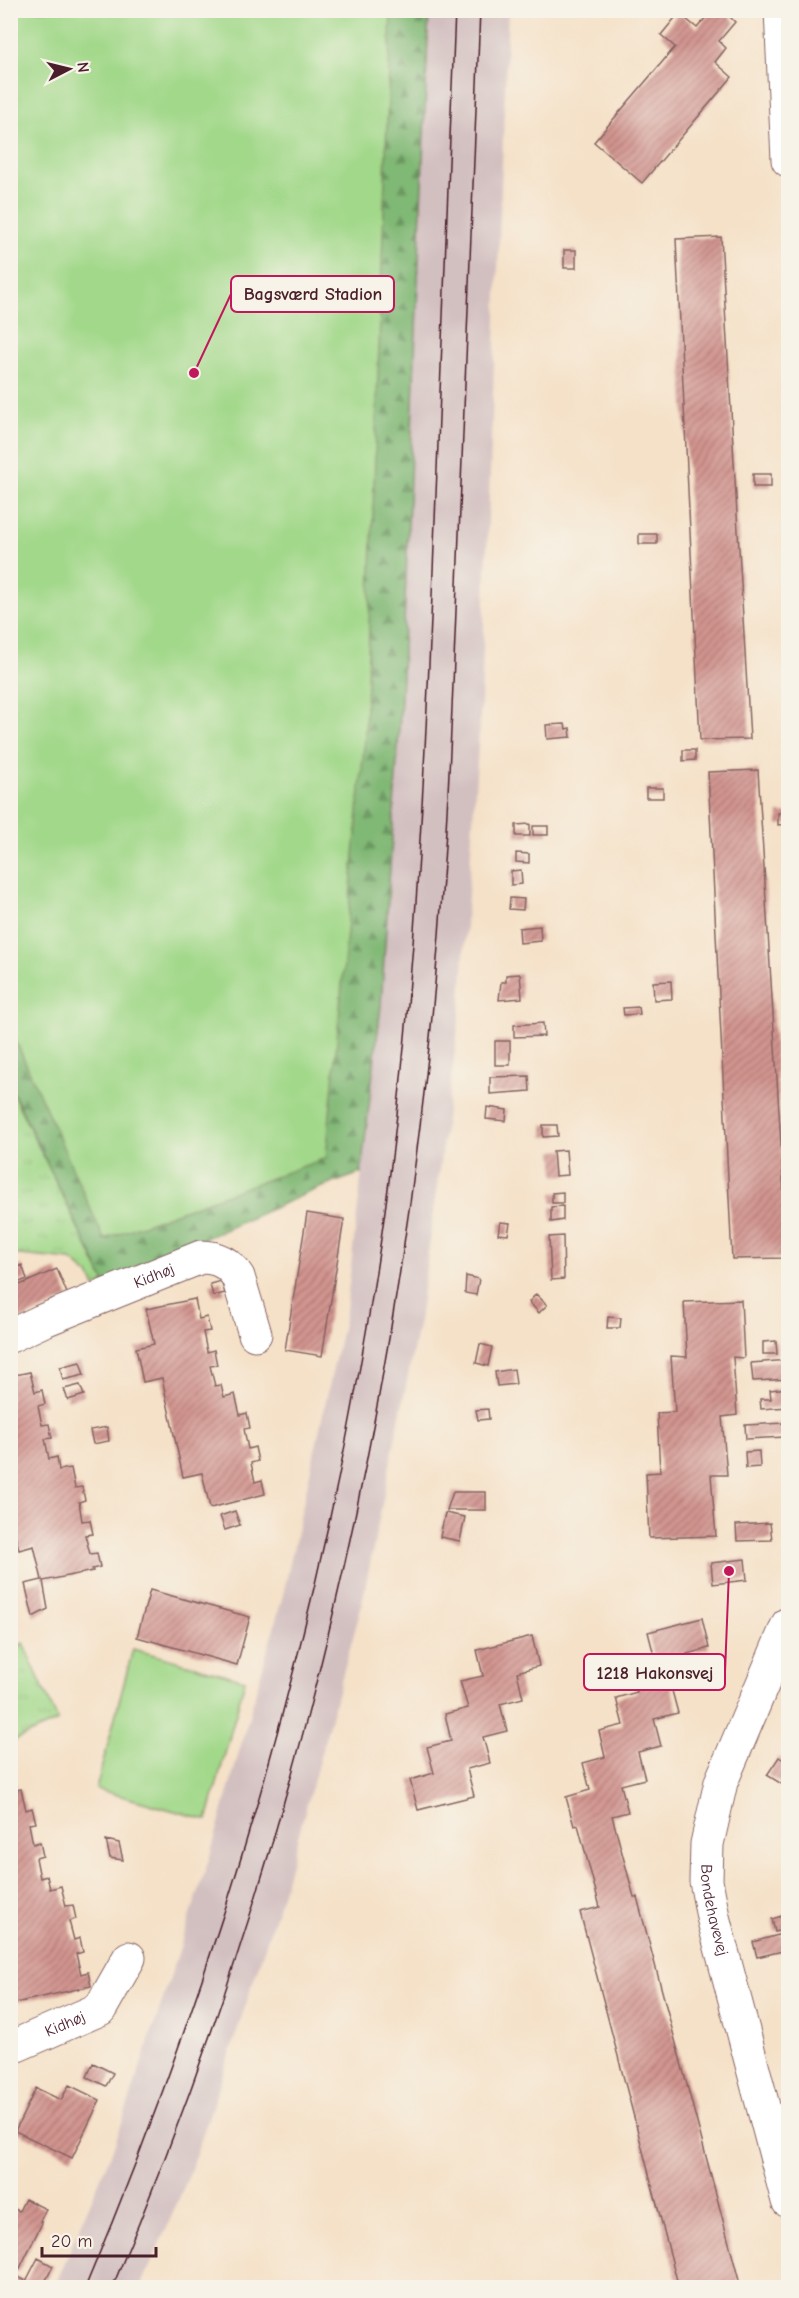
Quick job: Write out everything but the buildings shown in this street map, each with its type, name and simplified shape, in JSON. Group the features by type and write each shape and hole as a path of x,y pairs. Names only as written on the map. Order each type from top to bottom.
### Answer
{"street":[{"path":"781,10 789,160"},
{"name":"Kidhøj","path":"10,1336 201,1257 216,1259 226,1263 234,1270 255,1334"},
{"name":"Bondehavevej","path":"789,1624 721,1782 707,1844 706,1881 713,1917 789,2201"},
{"name":"Kidhøj","path":"10,2048 100,2009 129,1958"}],"shaded area":[{"path":"429,11 508,11 481,702 460,1013 419,1321 361,1608 282,1895 190,2173 141,2287 54,2288 115,2144 208,1863 283,1595 346,1310 381,1005 401,699"}],"green space":[{"path":"11,10 391,11 365,736 326,1158 104,1239 11,1030"},
{"path":"11,11 429,11 401,699 381,1005 361,1173 314,1190 105,1283 11,1088"},
{"path":"10,1088 105,1283 95,1287 89,1275 71,1260 11,1254"},
{"path":"23,1643 58,1721 11,1742 11,1649"},
{"path":"133,1649 245,1680 207,1820 96,1789"}],"tram line":[{"path":"85,2288 133,2170 177,2051 256,1809 320,1564 369,1315 395,1130 413,944 429,664 455,10"},
{"path":"112,2288 169,2147 221,2005 267,1860 308,1714 344,1566 375,1418 400,1268 429,1048 446,839 480,10"}],"place":[{"name":"Bagsværd Stadion","path":"194,373"},
{"name":"1218 Hakonsvej","path":"729,1571"}]}
